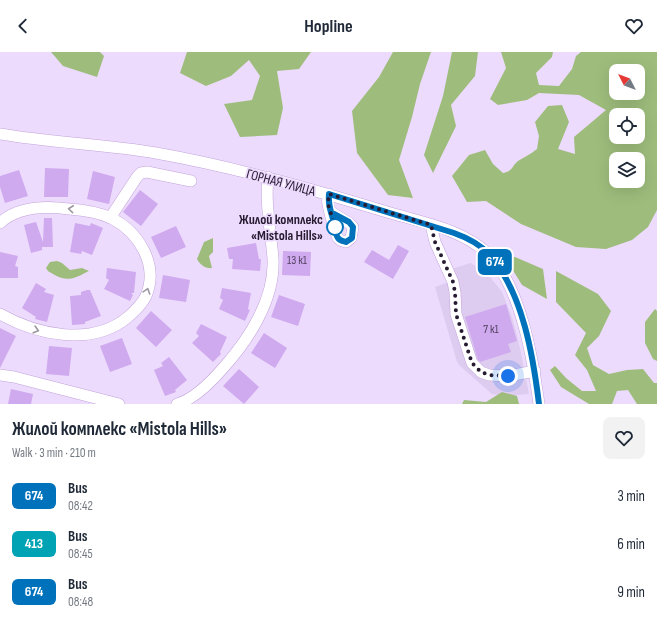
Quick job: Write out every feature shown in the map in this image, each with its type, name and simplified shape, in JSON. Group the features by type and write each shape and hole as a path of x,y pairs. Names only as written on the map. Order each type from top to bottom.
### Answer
{"street":[{"name":"ГОРНАЯ УЛИЦА","path":"0,134 155,153 268,177 431,225 472,240 490,255 511,291 530,344 539,404"},
{"path":"110,218 141,173 147,172 191,181"},
{"path":"177,404 194,395 207,384 237,353 248,337 265,303 271,282 273,261 266,205 268,177"},
{"path":"329,194 329,210"},
{"path":"0,314 28,327 58,334 94,333 121,323 131,315 145,296 150,274 149,262 145,251 131,233 110,218 85,210 45,207 17,212 1,219"},
{"path":"431,225 435,242 453,282 456,314 472,363 481,372 489,375 508,376 535,371"},
{"path":"0,375 14,377 119,404"}],"shaded area":[{"path":"471,263 487,273 502,292 512,317 529,394 506,396 492,394 457,362 435,287 449,282 444,271"}],"green space":[{"path":"51,52 100,52 104,56 97,77 63,66"},
{"path":"187,52 311,52 299,69 277,71 283,108 277,135 240,137 224,104 252,100 260,76 249,60 231,76 206,86 180,73"},
{"path":"393,52 431,52 420,84 399,160 413,198 388,195 357,153 352,111 379,77"},
{"path":"452,52 478,52 475,76 451,105 456,126 433,173 424,155 443,96"},
{"path":"501,52 553,52 552,57 536,73 539,85 559,86 572,69 576,56 581,52 657,52 657,210 648,227 632,240 606,249 576,247 521,224 486,201 467,202 452,176 469,155 485,150 493,164 503,173 509,171 518,161 537,149 539,136 535,122 548,106 562,105 569,122 558,149 575,154 574,137 606,110 579,95 539,93 527,100 498,105 490,99 506,68"},
{"path":"213,238 213,252 209,256 212,268 208,268 201,265 197,259 204,242"},
{"path":"515,257 543,269 547,299 522,285 506,259"},
{"path":"57,261 62,263 70,270 82,268 89,271 67,279 58,277 49,272 46,268 50,262"},
{"path":"556,271 598,294 611,311 599,336 587,348 593,365 609,374 627,370 643,369 654,383 657,383 657,404 637,404 628,390 617,391 612,404 589,404 561,387 550,370 555,366 566,378 582,391 596,391 587,370 575,355 586,333 556,302"},
{"path":"655,309 657,311 657,361 653,359 645,343 645,322"},
{"path":"502,392 517,396 519,404 462,404 464,400 486,402"}],"building":[{"path":"45,168 69,169 68,197 44,197"},
{"path":"19,170 28,196 5,203 0,187 0,176"},
{"path":"93,171 115,177 109,204 87,199"},
{"path":"140,190 158,204 141,226 123,212"},
{"path":"44,218 52,218 53,247 42,247 42,250 31,253 24,225 36,222 43,242"},
{"path":"75,223 90,226 91,223 103,228 92,255 82,251 81,254 70,252"},
{"path":"176,226 186,247 161,258 151,237"},
{"path":"256,243 259,259 261,259 260,271 232,269 233,259 229,259 227,248"},
{"path":"398,245 409,251 393,279 364,262 372,250 389,260"},
{"path":"283,251 311,252 310,276 282,275"},
{"path":"0,252 18,256 15,266 18,267 18,278 0,278"},
{"path":"107,268 136,272 134,293 131,293 133,295 130,301 104,289 109,280 106,278"},
{"path":"163,275 190,280 186,302 159,298"},
{"path":"36,283 46,289 44,292 54,295 47,322 35,319 36,317 22,308"},
{"path":"222,288 251,293 248,309 250,310 245,321 219,309 223,300 220,298"},
{"path":"90,290 101,316 85,322 85,324 72,325 70,296 81,295 81,292"},
{"path":"279,295 305,304 298,326 271,317"},
{"path":"506,304 517,341 508,344 511,352 480,362 478,360 465,317"},
{"path":"151,311 172,330 156,347 136,328"},
{"path":"201,324 227,337 220,352 221,354 213,362 192,343 199,336 196,333"},
{"path":"0,328 16,336 0,368"},
{"path":"264,333 287,348 275,368 251,353"},
{"path":"122,338 132,364 110,372 100,346"},
{"path":"49,346 72,348 69,376 46,374"},
{"path":"169,357 187,380 175,390 176,392 165,396 154,370 163,366 161,363"},
{"path":"239,369 259,387 244,404 223,386"},
{"path":"11,389 33,394 31,404 8,404"}],"bus line":[{"name":"674","path":"334,214 349,222 353,227 352,238 346,242 341,241 337,237 334,221 330,215 328,204 329,194 454,233 472,240 490,255 511,291 522,319 530,344 539,404"}],"place":[{"name":"Жилой комплекс «Mistola Hills»","path":"335,227"}],"route":[{"path":"335,227 334,221 330,215 328,204 329,194 431,225 435,242 453,282 456,314 472,363 481,372 489,375 508,376"}]}
